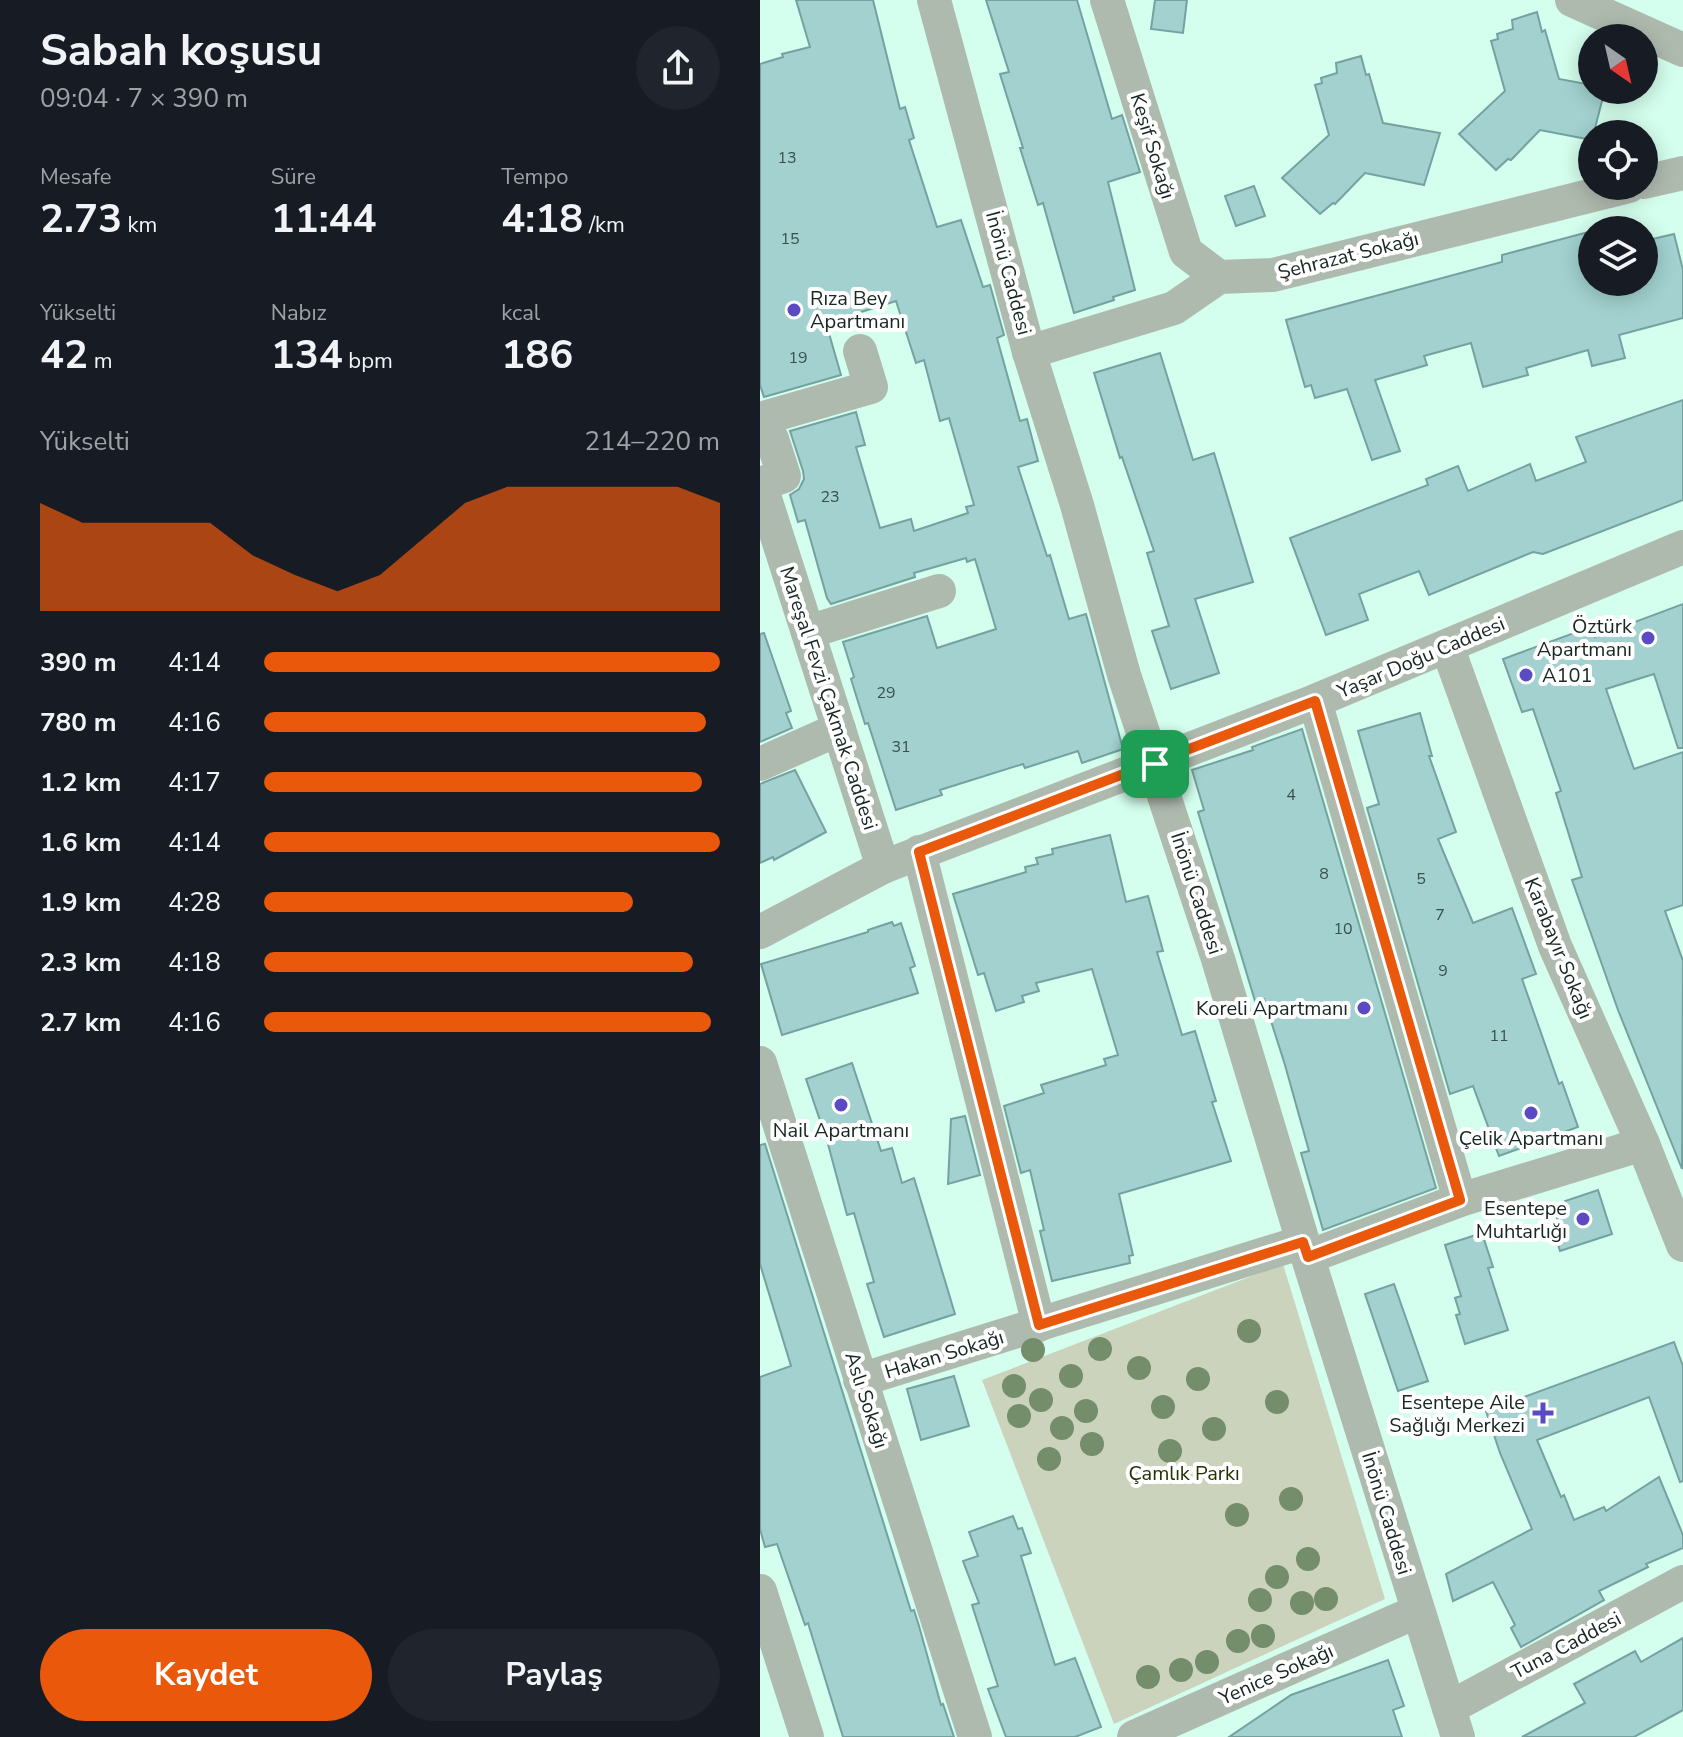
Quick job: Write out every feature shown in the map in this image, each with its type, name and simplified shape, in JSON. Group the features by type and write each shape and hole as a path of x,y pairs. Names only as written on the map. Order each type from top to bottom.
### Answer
{"street":[{"name":"İnönü Caddesi","path":"934,0 1029,352 1077,505 1124,675 1218,959 1453,1722"},
{"name":"Keşif Sokağı","path":"1107,0 1186,252 1219,277"},
{"path":"1572,0 1683,50"},
{"path":"1658,179 1683,173"},
{"name":"Şehrazat Sokağı","path":"1219,277 1273,275 1578,199"},
{"path":"1029,352 1174,308 1219,277"},
{"path":"760,483 784,476 766,429 871,387 860,351"},
{"name":"Mareşal Fevzi Çakmak Caddesi","path":"760,483 786,564 818,621 839,729 883,867"},
{"name":"Yaşar Doğu Caddesi","path":"760,932 883,867 1315,701 1683,547"},
{"path":"841,672 818,621 939,591"},
{"name":"Karabayır Sokağı","path":"1447,646 1555,946 1643,1144 1683,1245"},
{"path":"1315,701 1460,1200"},
{"path":"760,764 839,729"},
{"path":"919,852 1039,1325"},
{"name":"Aslı Sokağı","path":"760,1063 975,1737"},
{"name":"Hakan Sokağı","path":"860,1380 1305,1249 1643,1144"},
{"name":"Tuna Caddesi","path":"1453,1722 1683,1582"},
{"path":"760,1591 807,1737"},
{"name":"Yenice Sokağı","path":"1134,1737 1418,1611"}],"green space":[{"name":"Çamlık Parkı","path":"1283,1264 1385,1599 1114,1724 982,1380"}],"building":[{"path":"796,0 873,0 900,109 905,107 914,138 909,140 937,227 961,220 983,287 990,285 1004,335 997,338 1020,421 1027,419 1038,461 1018,467 1069,619 1086,614 1123,749 1082,763 1078,751 1025,768 1023,764 940,790 942,795 896,810 868,723 865,724 843,642 927,616 937,648 996,629 975,559 967,562 966,558 914,573 915,577 831,604 805,520 798,522 790,495 799,489 804,479 790,431 856,412 865,445 856,447 880,528 911,519 914,531 968,513 966,507 974,505 949,418 940,421 924,360 916,363 896,301 826,323 841,375 764,397 760,385 760,64 810,47"},
{"path":"986,0 1077,0 1112,119 1122,115 1140,172 1108,182 1135,290 1113,297 1114,300 1074,313 1043,203 1038,205 1020,148 1023,148 1000,74 1009,72"},
{"path":"1155,0 1187,0 1183,33 1151,29"},
{"path":"1537,12 1559,79 1578,82 1578,104 1601,104 1597,120 1578,120 1578,137 1540,130 1511,160 1508,159 1496,170 1459,134 1505,91 1491,41 1498,39 1497,34 1513,29 1512,20"},
{"path":"1361,56 1383,123 1440,133 1424,185 1365,173 1335,204 1320,214 1282,178 1329,135 1315,85 1322,83 1321,78 1337,73 1336,63"},
{"path":"1254,186 1265,216 1236,226 1225,196"},
{"path":"1674,234 1683,270 1683,318 1619,335 1625,358 1592,366 1588,350 1526,368 1528,375 1483,387 1471,343 1424,356 1427,365 1375,380 1400,451 1372,460 1347,389 1315,398 1311,385 1305,387 1286,320 1502,262 1502,255 1578,235 1578,296 1658,296 1658,238"},
{"path":"1160,353 1193,460 1214,453 1253,582 1195,599 1219,673 1171,689 1152,631 1169,626 1147,553 1154,551 1120,458 1094,373"},
{"path":"1683,400 1683,500 1543,554 1533,552 1429,595 1419,571 1359,594 1368,620 1326,635 1290,538 1428,485 1426,479 1458,466 1468,491 1530,464 1536,481 1586,462 1576,437"},
{"path":"1683,604 1683,748 1678,748 1654,674 1606,689 1634,769 1683,752 1683,905 1665,911 1683,961 1682,1169 1618,1010 1572,880 1582,877 1556,793 1561,791 1533,709 1522,712 1503,659 1593,626 1595,637"},
{"path":"764,633 791,711 786,713 792,728 760,742 760,634"},
{"path":"1420,713 1432,756 1429,756 1456,832 1438,839 1473,923 1512,908 1536,974 1522,979 1559,1084 1562,1082 1578,1127 1499,1156 1473,1086 1450,1094 1367,808 1379,804 1358,731"},
{"path":"1302,729 1436,1188 1323,1230 1301,1153 1309,1151 1285,1065 1264,999 1255,1001 1198,812 1204,810 1192,770 1253,750 1252,747"},
{"path":"795,770 826,832 774,860 773,857 760,863 760,784"},
{"path":"1110,835 1126,902 1148,896 1163,951 1157,952 1182,1035 1195,1031 1216,1101 1212,1102 1231,1161 1119,1194 1133,1255 1129,1256 1130,1263 1052,1281 1030,1170 1021,1173 1004,1106 1044,1093 1041,1085 1106,1065 1104,1059 1118,1055 1092,969 1036,983 1039,991 1022,996 1024,1002 996,1011 984,973 978,975 953,894 1026,872 1025,867 1038,864 1036,858 1053,854 1052,849"},
{"path":"892,922 894,926 901,923 915,966 910,968 918,993 782,1035 761,964"},
{"path":"852,1063 881,1151 892,1148 902,1183 914,1178 955,1314 884,1337 867,1284 874,1282 854,1213 847,1215 806,1079"},
{"path":"965,1116 980,1175 948,1184 951,1119"},
{"path":"765,1144 911,1611 914,1610 941,1705 954,1737 843,1737 808,1623 805,1625 777,1544 765,1547 760,1529 760,1377 791,1366 760,1264 760,1145"},
{"name":"Esentepe Muhtarlığı","path":"1598,1190 1612,1234 1560,1251 1553,1228 1560,1225 1555,1213 1568,1209 1565,1201"},
{"path":"1482,1233 1493,1267 1488,1268 1508,1330 1465,1344 1456,1315 1460,1314 1455,1298 1461,1296 1445,1245"},
{"path":"1394,1284 1428,1381 1398,1391 1365,1294"},
{"path":"1674,1342 1683,1366 1683,1481 1680,1482 1649,1397 1537,1440 1574,1520 1604,1507 1606,1511 1659,1477 1683,1535 1683,1548 1646,1564 1648,1567 1599,1591 1604,1600 1521,1647 1511,1628 1515,1625 1493,1582 1453,1601 1446,1574 1532,1529 1486,1411"},
{"path":"954,1376 969,1426 921,1440 907,1389"},
{"path":"1013,1516 1018,1529 1022,1528 1031,1553 1021,1556 1055,1665 1075,1658 1101,1727 1075,1737 1006,1737 988,1689 998,1686 972,1605 979,1603 963,1561 978,1556 969,1532"},
{"path":"1683,1638 1683,1710 1634,1737 1522,1737 1585,1703 1574,1684 1635,1651 1641,1662"},
{"path":"1388,1660 1404,1706 1393,1710 1402,1737 1229,1737 1291,1695"}],"place":[{"name":"Rıza Bey Apartmanı","path":"794,310"},
{"name":"Öztürk Apartmanı","path":"1648,638"},
{"name":"A101","path":"1526,675"},
{"name":"Koreli Apartmanı","path":"1364,1008"},
{"name":"Nail Apartmanı","path":"841,1105"},
{"name":"Çelik Apartmanı","path":"1531,1113"},
{"name":"Esentepe Muhtarlığı","path":"1583,1219"},
{"name":"Esentepe Aile Sağlığı Merkezi","path":"1543,1413"}],"route":[{"path":"1315,701 1460,1200 1308,1257 1303,1242 1039,1325 919,852 1155,764 1315,701"}]}
